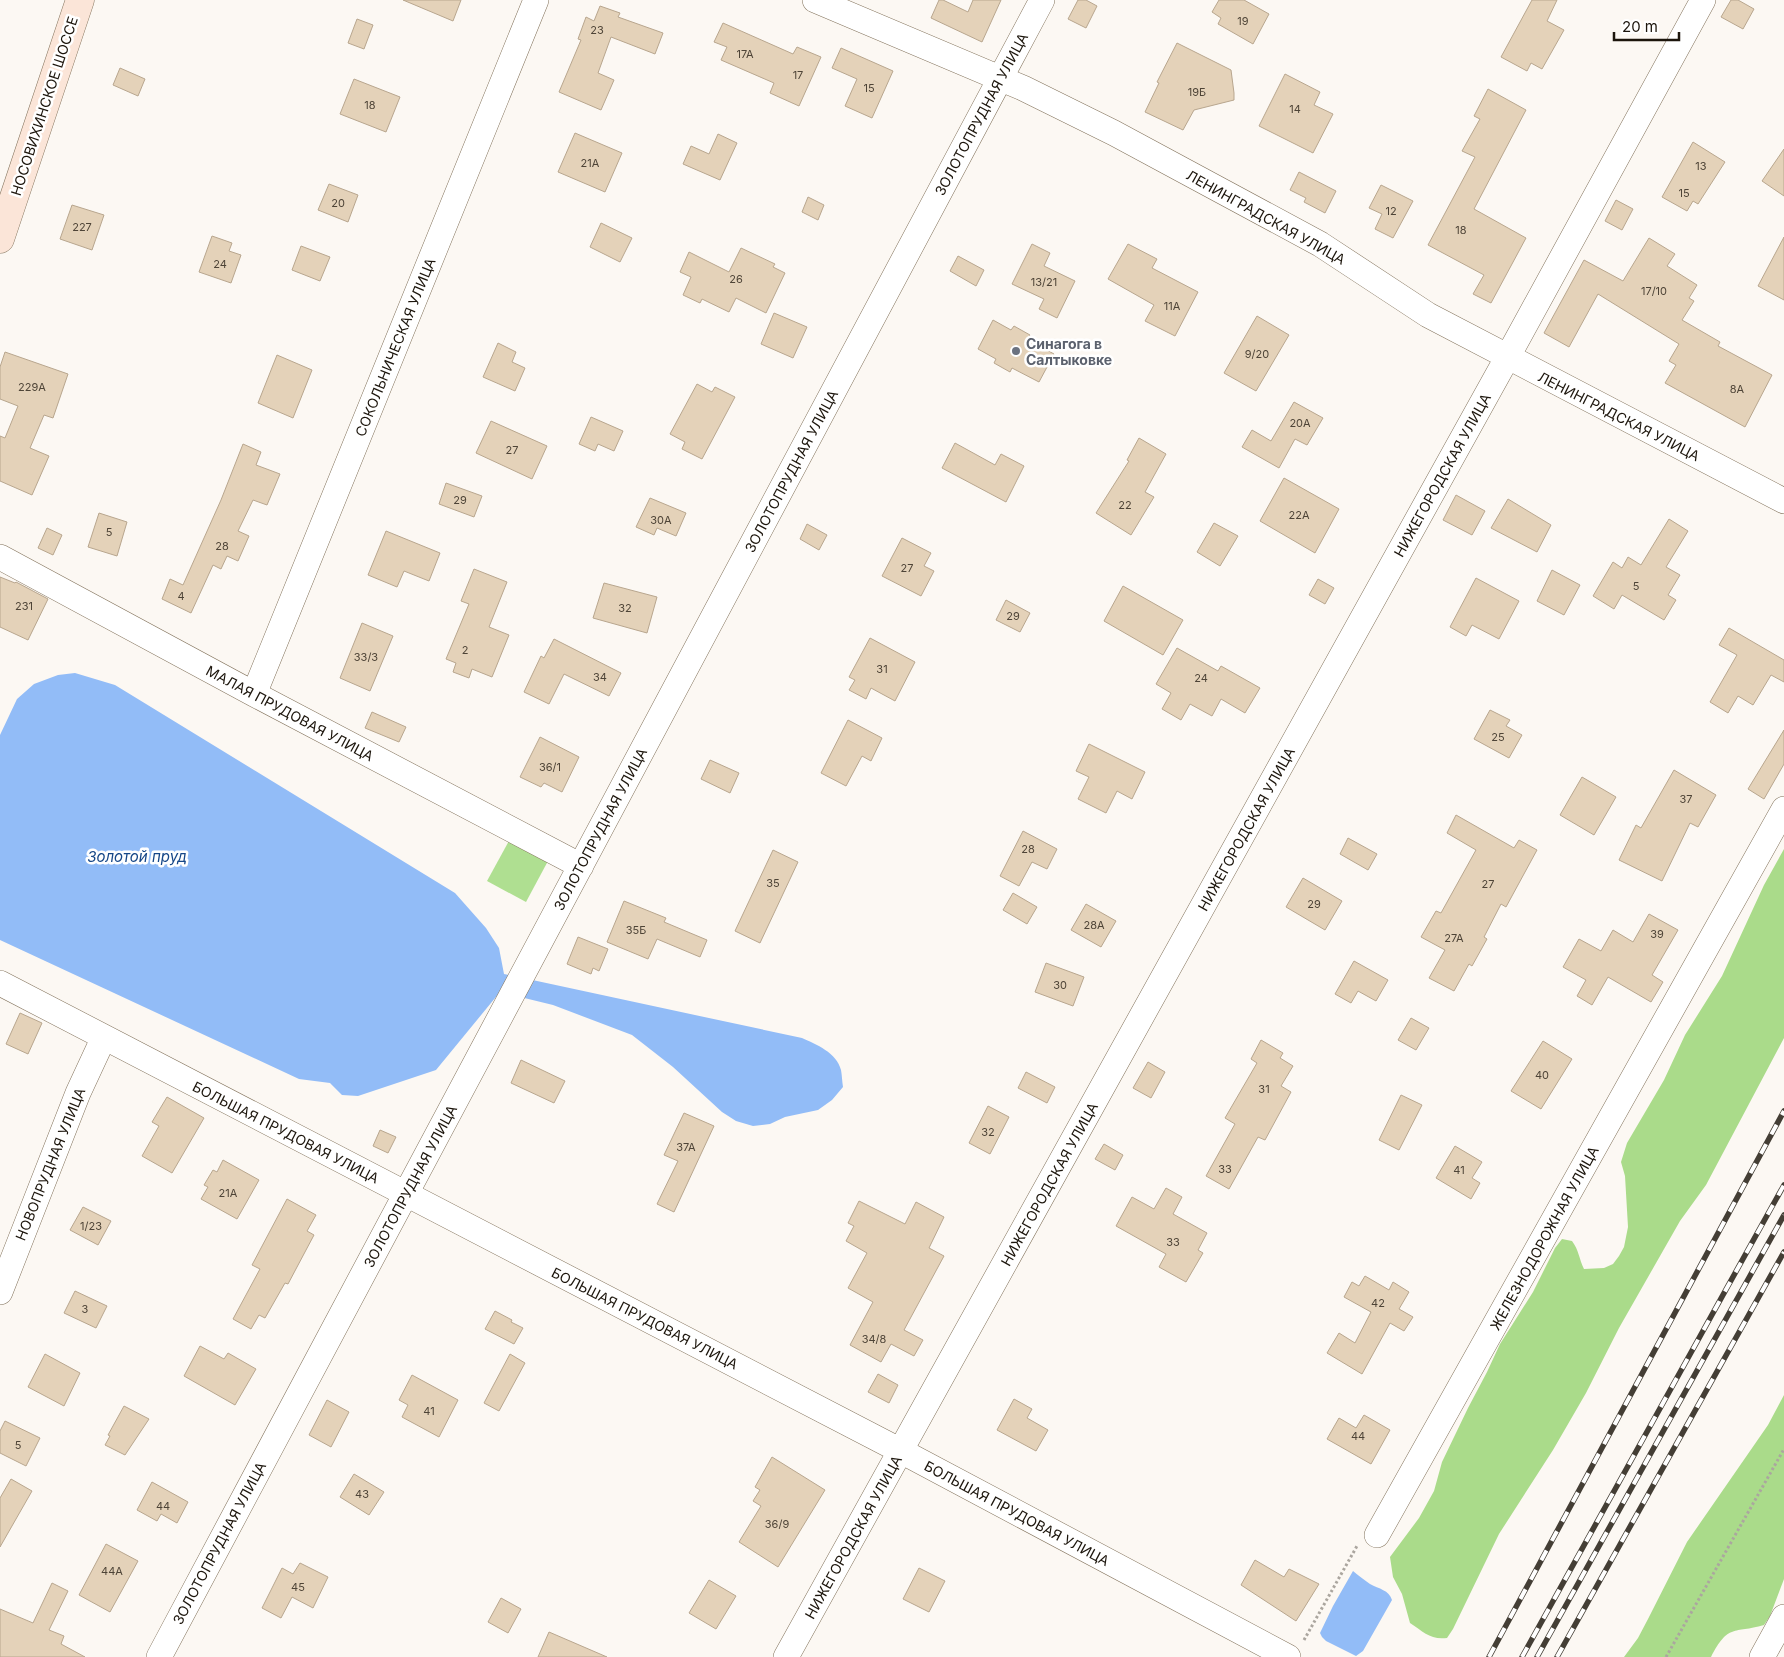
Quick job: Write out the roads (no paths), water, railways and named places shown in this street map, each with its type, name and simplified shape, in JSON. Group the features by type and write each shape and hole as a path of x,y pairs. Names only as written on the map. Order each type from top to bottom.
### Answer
{"main road":[{"name":"НОСОВИХИНСКОЕ ШОССЕ","path":"0,240 80,0"}],"street":[{"name":"СОКОЛЬНИЧЕСКАЯ УЛИЦА","path":"254,694 536,0"},
{"name":"ЛЕНИНГРАДСКАЯ УЛИЦА","path":"815,0 1023,88 1114,133 1320,244 1428,315 1784,501"},
{"name":"ЗОЛОТОПРУДНАЯ УЛИЦА","path":"158,1657 1042,0"},
{"name":"НИЖЕГОРОДСКАЯ УЛИЦА","path":"786,1657 1508,358 1703,0"},
{"name":"МАЛАЯ ПРУДОВАЯ УЛИЦА","path":"0,557 254,694 581,866"},
{"name":"ЖЕЛЕЗНОДОРОЖНАЯ УЛИЦА","path":"1377,1535 1784,809"},
{"name":"БОЛЬШАЯ ПРУДОВАЯ УЛИЦА","path":"0,983 901,1451 1296,1649"},
{"name":"НОВОПРУДНАЯ УЛИЦА","path":"0,1292 78,1093 104,1037"},
{"path":"1762,1657 1784,1617"}],"water":[{"name":"Золотой пруд","path":"75,673 115,685 455,893 486,928 499,948 504,974 802,1038 831,1054 839,1064 843,1087 832,1100 818,1110 785,1117 770,1124 753,1126 736,1121 722,1112 673,1067 632,1035 553,1005 500,992 436,1070 358,1096 342,1095 330,1083 299,1079 0,940 0,735 17,699 34,684 58,675"},
{"path":"1353,1571 1370,1584 1386,1592 1392,1600 1363,1651 1356,1656 1326,1641 1320,1633"}],"railway":[{"path":"1489,1657 1784,1111"},
{"path":"1522,1657 1784,1185"},
{"path":"1537,1657 1784,1215"},
{"path":"1557,1657 1784,1252"}],"place":[{"name":"Синагога в Салтыковке","path":"1016,351"}]}
